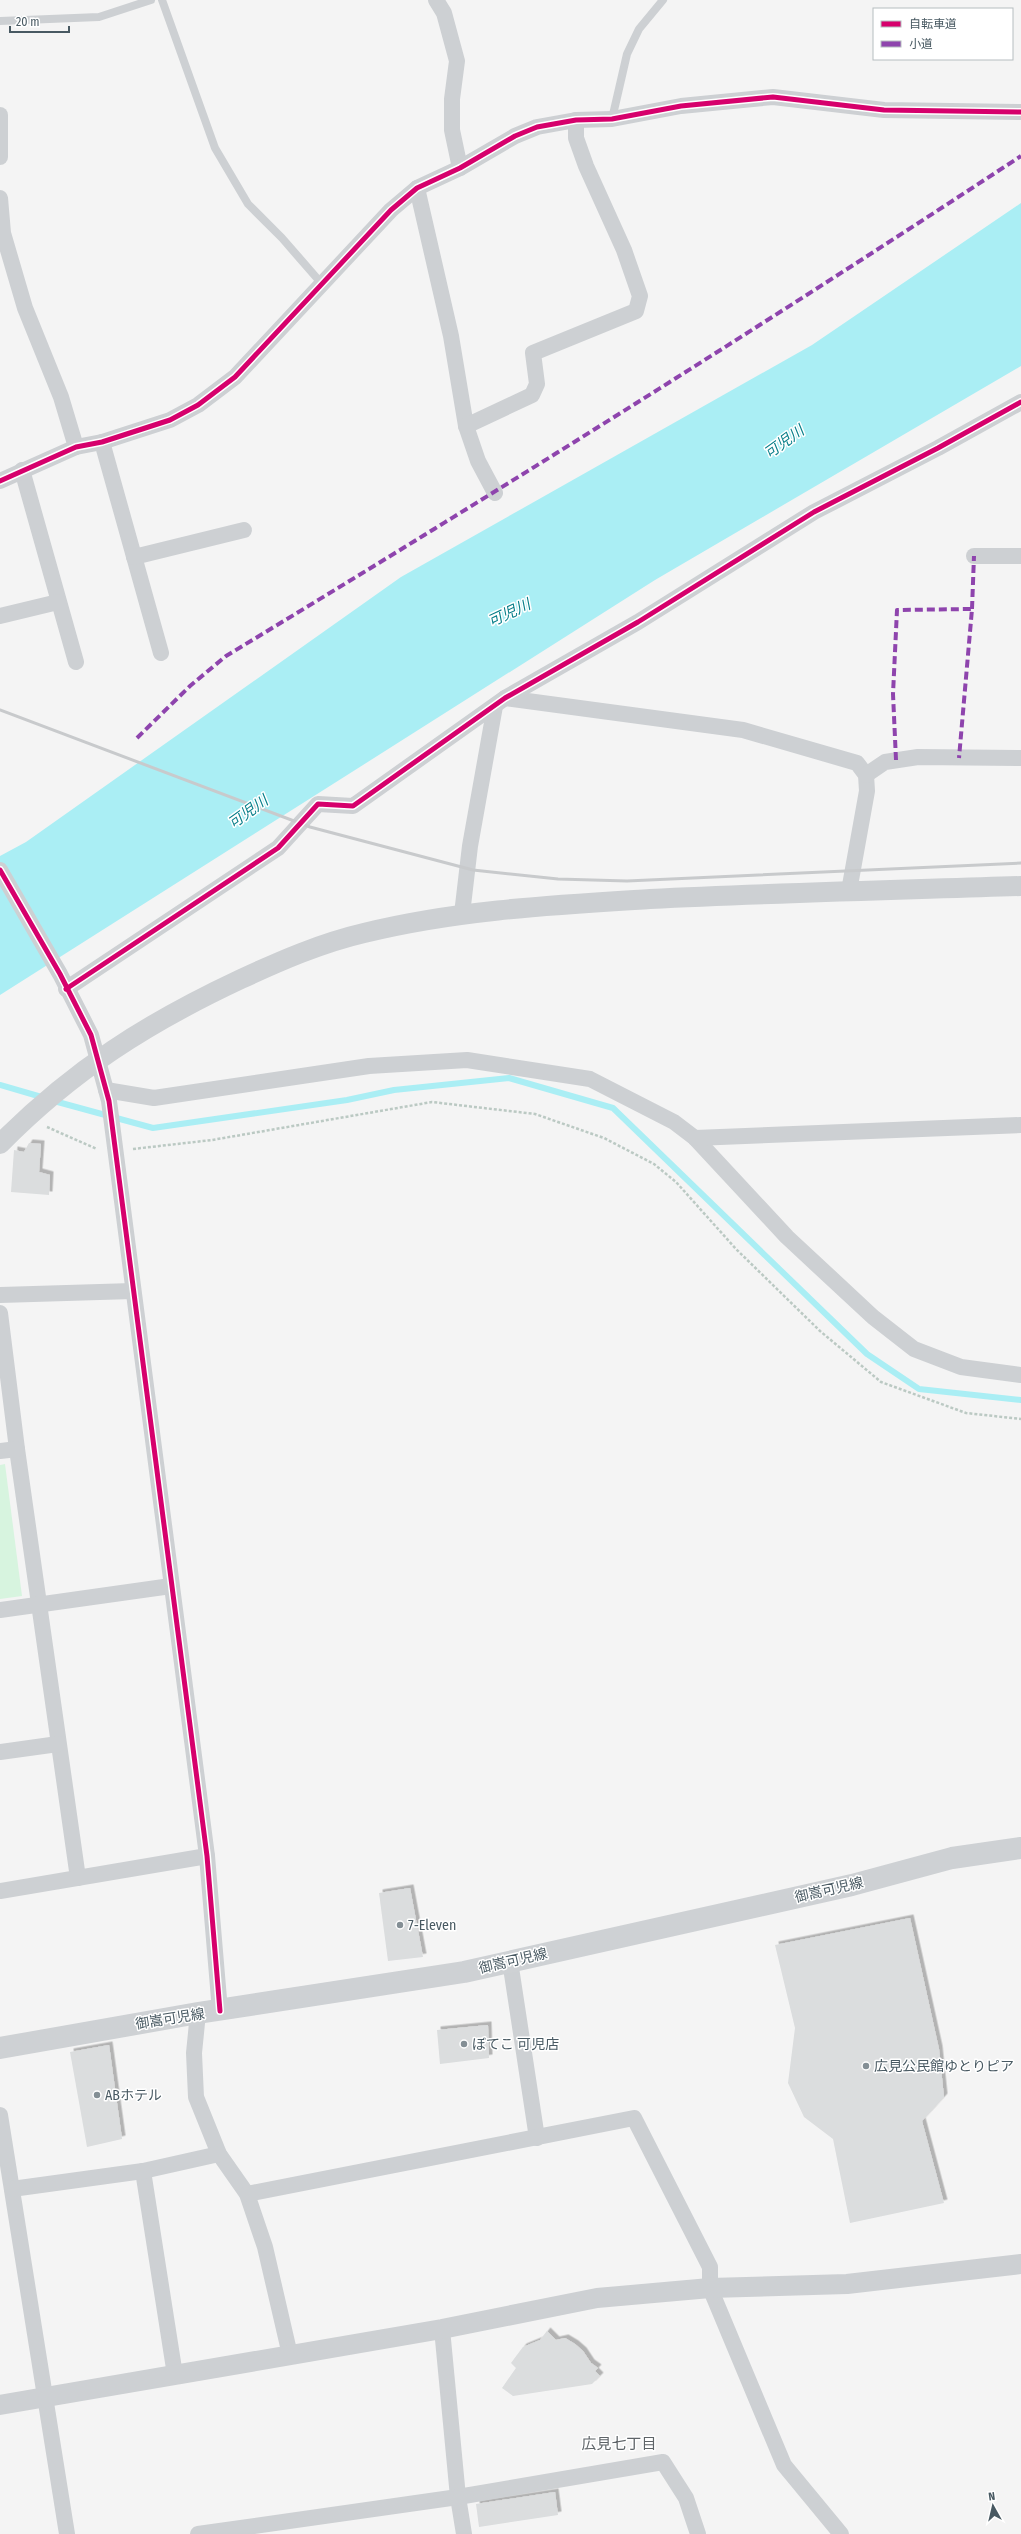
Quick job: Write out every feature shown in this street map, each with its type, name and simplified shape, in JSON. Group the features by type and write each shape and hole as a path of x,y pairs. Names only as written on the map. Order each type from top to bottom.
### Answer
{"main road":[{"name":"御嵩可児線","path":"0,2048 198,2013 220,2012 464,1972 852,1885 952,1858 1021,1848"}],"street":[{"path":"436,0 444,13 457,61 452,100 452,130 460,168"},
{"path":"0,481 76,447 102,442 170,420 198,405 235,377 391,210 417,188 460,168 515,136 537,127 576,120 612,120 681,106 773,97 884,110 1021,112"},
{"path":"0,115 0,156"},
{"path":"466,426 532,395 537,384 533,353 636,311 640,296 624,250 586,166 576,138 576,120"},
{"path":"417,188 450,336 466,426 478,461 494,493"},
{"path":"0,198 3,232 25,308 61,397 76,447"},
{"path":"66,989 278,848 318,804 353,806 500,702 638,622 814,512 938,448 1021,402"},
{"path":"102,442 161,653"},
{"path":"22,470 76,662"},
{"path":"134,557 244,530"},
{"path":"974,556 1021,556"},
{"path":"0,616 58,602"},
{"path":"500,702 743,730 857,763 866,775 867,791 850,891"},
{"path":"462,914 470,846 500,702"},
{"path":"866,775 885,762 918,757 1021,758"},
{"path":"0,870 60,974 66,989 91,1035 107,1095 116,1147 133,1291 207,1856 220,2012"},
{"path":"0,1144 26,1118 64,1085 127,1040 182,1007 284,960 362,933 462,914 554,905 850,891 1021,886"},
{"path":"107,1095 154,1098 369,1066 467,1060 590,1079 674,1122 695,1138 787,1237 873,1317 914,1349 961,1367 1021,1375"},
{"path":"695,1138 1021,1125"},
{"path":"0,1295 133,1291"},
{"path":"0,1313 17,1449 78,1878"},
{"path":"0,1451 17,1449"},
{"path":"0,1610 171,1586"},
{"path":"0,1752 58,1744"},
{"path":"0,1891 207,1856"},
{"path":"510,1961 537,2138"},
{"path":"198,2013 194,2053 196,2097 219,2154 247,2194 265,2247 290,2355"},
{"path":"0,2115 67,2534"},
{"path":"247,2194 634,2118 710,2267 710,2288 784,2465 842,2534"},
{"path":"12,2189 143,2171 219,2154"},
{"path":"143,2171 175,2374"},
{"path":"0,2405 442,2329 597,2298 710,2288 847,2284 986,2270 1021,2264"},
{"path":"442,2329 458,2497 464,2534"},
{"path":"198,2534 458,2497 663,2462 686,2498 698,2534"}],"lane":[{"path":"0,21 99,17 151,0"},
{"path":"162,0 215,148 248,204 282,238 322,284"},
{"path":"612,120 627,54 639,30 663,0"}],"path":[{"path":"26,1118 105,1152 116,1147 212,1140 432,1102 536,1114 604,1138 654,1164 676,1182 736,1249 820,1331 881,1382 966,1413 1021,1419"}],"green space":[{"path":"5,1464 22,1596 0,1599 0,1465"}],"water":[{"name":"可児川","path":"1021,203 1021,366 655,580 0,995 0,856 26,842 401,577 812,345"}],"building":[{"path":"29,1143 41,1144 39,1172 50,1175 49,1195 11,1192 14,1150 24,1152"},
{"name":"7-Eleven","path":"410,1888 423,1957 388,1961 379,1893"},
{"name":"広見公民館ゆとりピア","path":"910,1918 939,2049 944,2097 922,2121 944,2203 850,2223 833,2139 804,2117 788,2083 795,2028 775,1945"},
{"name":"ぼてこ 可児店","path":"488,2025 489,2058 440,2064 437,2030"},
{"name":"ABホテル","path":"109,2045 122,2139 87,2147 70,2052"},
{"path":"547,2331 556,2340 565,2338 575,2344 583,2351 591,2363 598,2368 595,2371 600,2376 592,2384 513,2396 502,2388 516,2368 511,2363 523,2347 540,2340"},
{"path":"555,2492 558,2515 479,2527 476,2504"}],"waterway":[{"path":"54,1101 153,1128 347,1100 394,1090 509,1078 613,1108 867,1354 919,1389 1021,1400"},
{"path":"0,1085 45,1098"}],"railway":[{"path":"0,710 310,827 473,870 558,879 627,881 1021,863"}],"marked path":[{"path":"137,738 190,686 226,656 626,410 1021,156"},
{"path":"972,609 974,556"},
{"path":"896,760 893,694 897,610 972,609 959,758"}],"cycle path":[{"path":"0,481 76,447 102,442 170,420 198,405 235,377 391,210 417,188 460,168 515,136 537,127 576,120 612,119 681,106 773,97 884,110 1021,112"},
{"path":"66,989 278,848 318,804 353,806 505,698 638,622 814,512 938,448 1021,402"},
{"path":"0,870 60,974 91,1035 109,1101 207,1856 220,2011"}],"place":[{"name":"7-Eleven","path":"400,1925"},
{"name":"ぼてこ 可児店","path":"464,2044"},
{"name":"広見公民館ゆとりピア","path":"866,2066"},
{"name":"ABホテル","path":"97,2095"}],"district":[{"name":"広見七丁目","path":"619,2444"}]}
